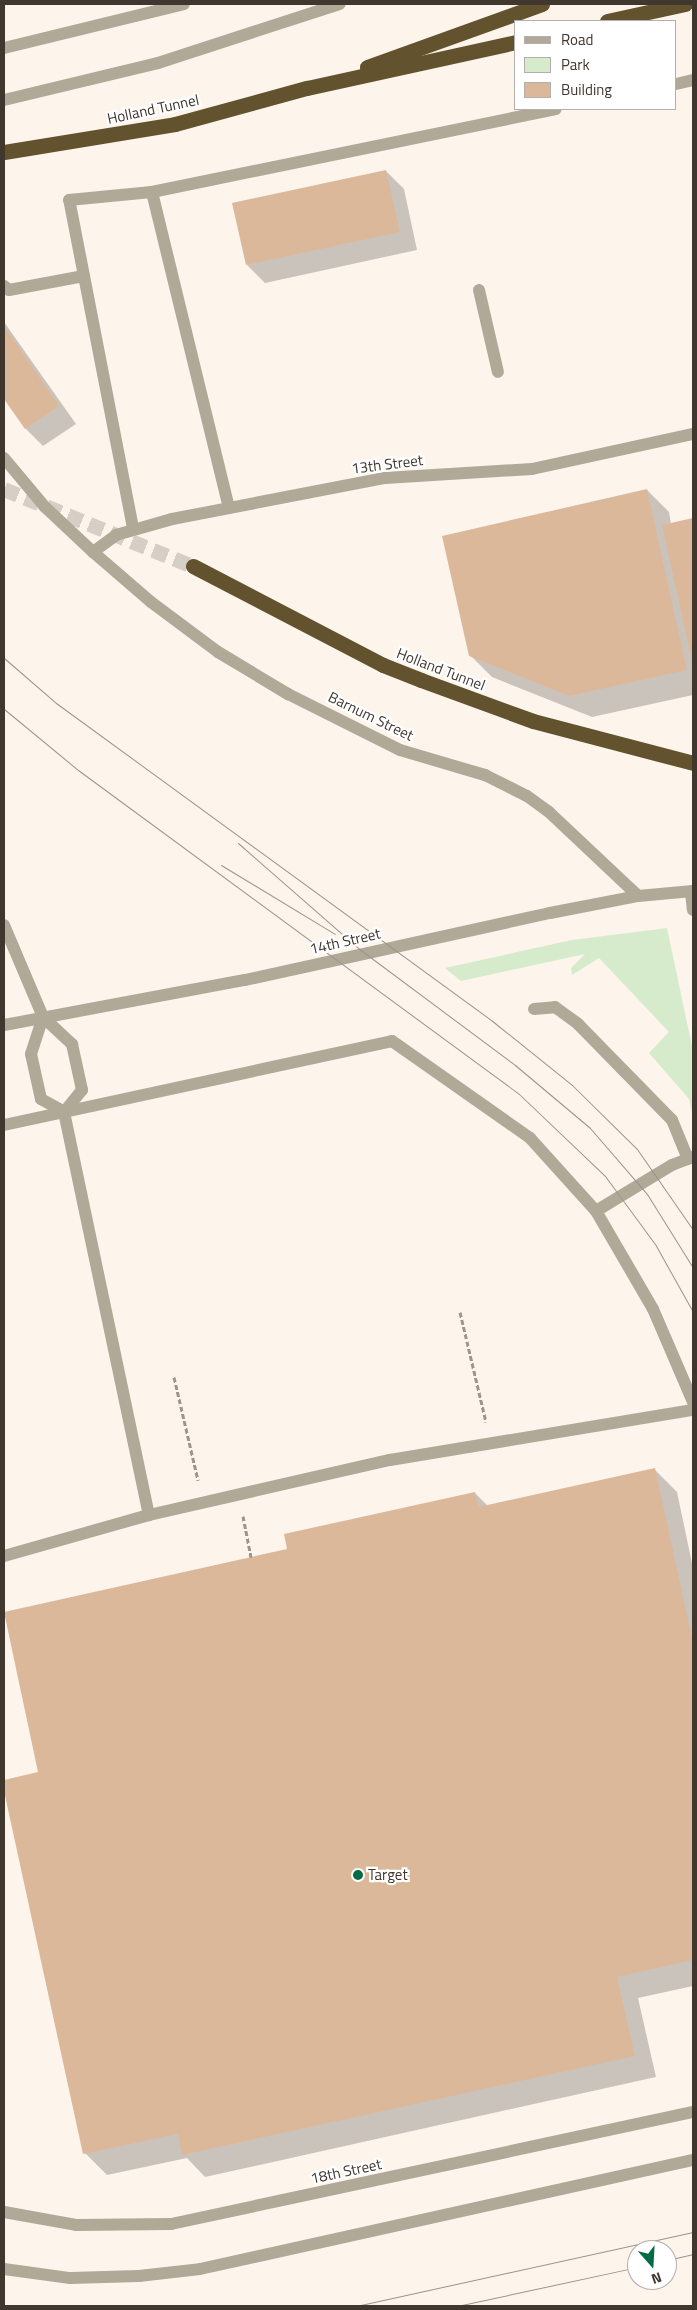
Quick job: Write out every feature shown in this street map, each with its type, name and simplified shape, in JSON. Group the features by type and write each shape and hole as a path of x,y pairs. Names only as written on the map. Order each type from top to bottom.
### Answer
{"highway":[{"name":"Holland Tunnel","path":"307,88 542,4"},
{"path":"612,20 685,4"},
{"name":"Holland Tunnel","path":"4,152 175,124 307,88 514,42"},
{"name":"Holland Tunnel","path":"193,566 383,665 421,680 541,723 693,763"}],"street":[{"path":"4,48 184,4"},
{"path":"4,100 158,63 340,4"},
{"path":"677,84 693,80"},
{"path":"134,528 69,200 152,192 551,110"},
{"path":"152,192 229,508"},
{"path":"4,286 9,290 84,276"},
{"path":"480,290 498,372"},
{"name":"13th Street","path":"93,552 104,542 134,528 229,508 385,478 532,469 693,434"},
{"name":"Barnum Street","path":"4,458 46,507 93,552 151,602 218,652 281,689 400,750 492,778 527,796 549,812 638,896"},
{"path":"692,891 693,910"},
{"name":"14th Street","path":"4,1025 43,1016 245,980 638,896 692,891"},
{"path":"4,925 43,1016 72,1044 82,1090 64,1112"},
{"path":"534,1009 555,1007 605,1050 672,1120 691,1158 672,1165 596,1211"},
{"path":"43,1016 31,1054 41,1099 64,1112 148,1515"},
{"path":"4,1125 392,1041 530,1138 596,1211 653,1309 693,1402"},
{"path":"4,1556 148,1515 390,1460 693,1410"},
{"name":"18th Street","path":"4,2212 76,2225 171,2224 693,2112"},
{"path":"4,2269 70,2278 139,2276 200,2269 693,2160"}],"path":[{"path":"460,1312 490,1442"},
{"path":"174,1377 204,1502"},
{"path":"238,1495 251,1557"}],"green space":[{"path":"667,928 693,1051 693,1117 689,1099 649,1053 669,1032 599,958 572,975 571,968 585,954 461,981 445,968 572,940"}],"building":[{"path":"386,170 400,232 246,265 232,203"},
{"path":"4,326 59,406 25,429 4,399"},
{"path":"647,489 687,670 569,696 469,656 442,536"},
{"path":"693,518 693,661 692,661 662,525"},
{"name":"Target","path":"655,1468 693,1643 693,1960 617,1977 635,2056 182,2155 178,2134 83,2154 4,1791 4,1780 38,1772 4,1612 287,1549 284,1534 475,1492 478,1507"}],"tunnel":[{"path":"4,489 193,566"}],"tram line":[{"path":"4,658 56,703 491,1020 572,1085 637,1149 693,1230"},
{"path":"4,709 78,770 519,1094 605,1176 655,1244 693,1312"},
{"path":"238,843 358,948 515,1065 590,1128 647,1194 693,1268"},
{"path":"221,865 335,934"},
{"path":"356,2306 693,2232"},
{"path":"677,2258 693,2254"},
{"path":"457,2306 627,2269"}],"place":[{"name":"Target","path":"358,1875"}]}
